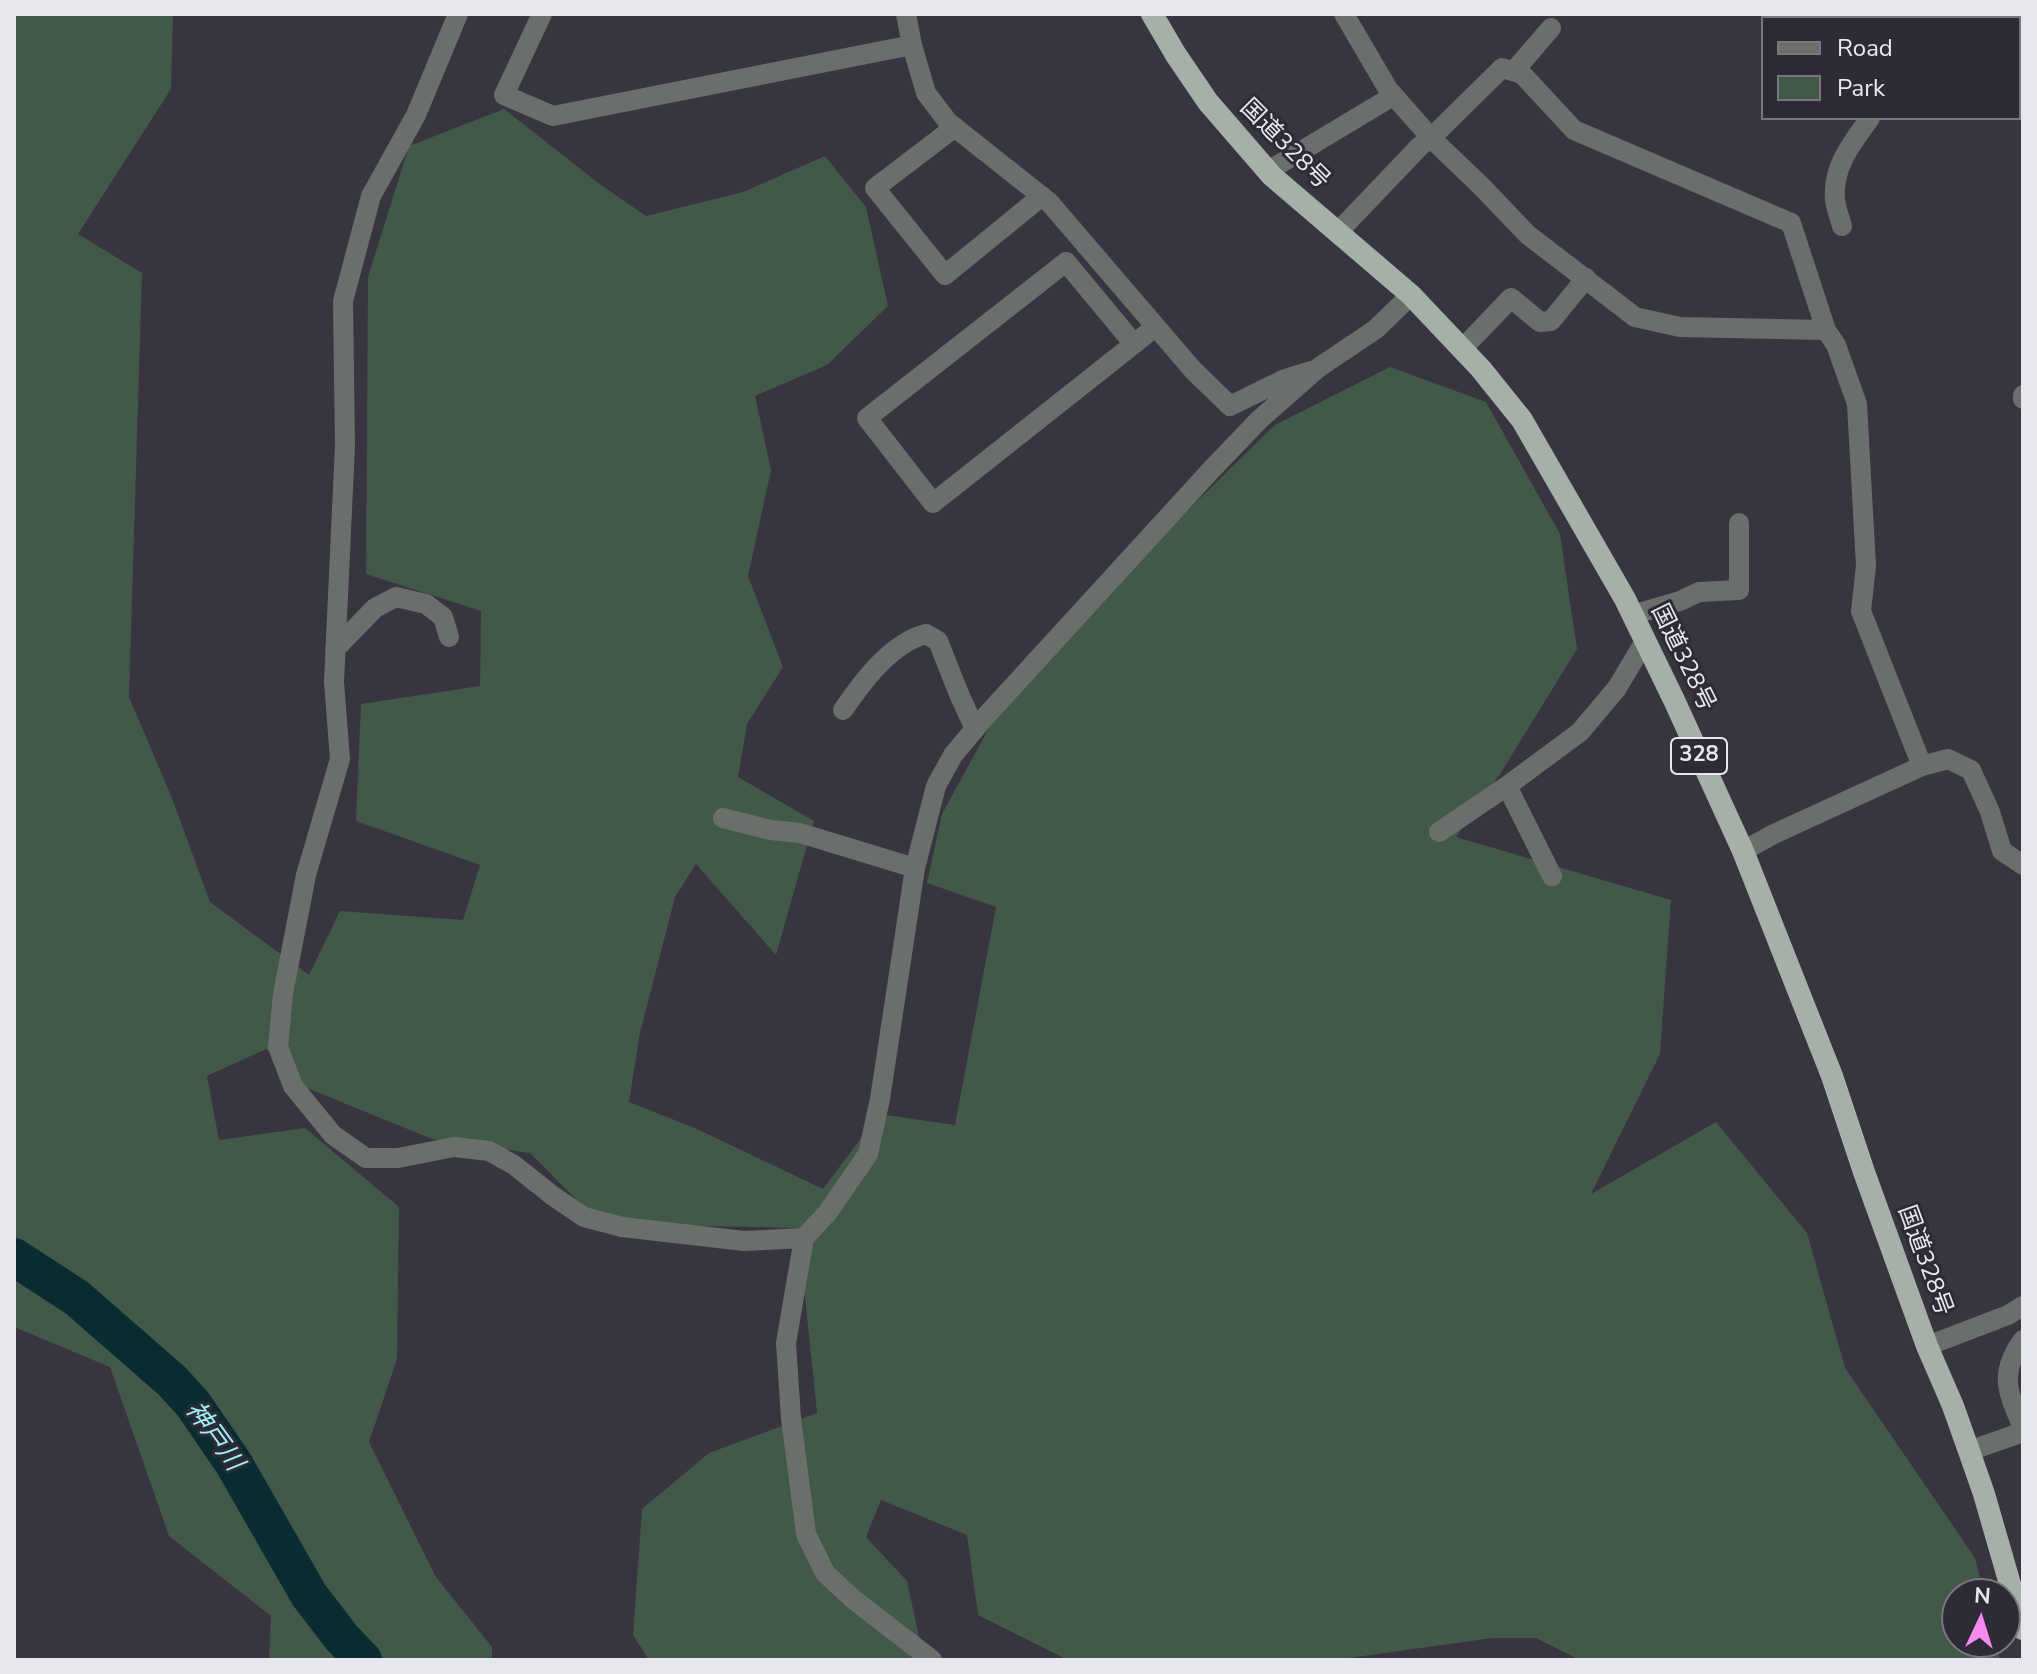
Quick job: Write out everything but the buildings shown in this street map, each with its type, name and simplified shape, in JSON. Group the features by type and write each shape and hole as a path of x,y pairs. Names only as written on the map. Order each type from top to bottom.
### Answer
{"highway":[{"name":"国道328号","path":"1152,14 1208,102 1268,171 1411,295 1481,369 1522,420 1632,615 1743,851 1832,1076 1927,1346 1953,1406 1984,1494 2023,1629"}],"street":[{"path":"458,14 416,115 371,196 343,301 345,445 334,682 340,759 306,875 283,994 278,1047 293,1086 333,1135 366,1158 398,1158 454,1147 489,1151 514,1165 584,1217 609,1224 744,1241 804,1238"},
{"path":"542,14 504,95 553,116 912,45"},
{"path":"906,14 926,93 948,122 1049,202 1193,370 1230,406 1285,379 1318,368"},
{"path":"1344,14 1388,89 1431,138 1528,235 1635,317 1680,327 1826,330"},
{"path":"1514,71 1551,28"},
{"path":"1338,232 1420,146 1502,68 1522,74 1574,130 1791,223 1826,330 1836,345 1857,404 1866,566 1861,611 1922,766"},
{"path":"1268,171 1393,96"},
{"path":"1842,226 1835,201 1836,177 1846,151 1869,120"},
{"path":"955,127 875,188 945,275 1042,196"},
{"path":"1134,344 1066,262 867,418 933,503 1134,344 1155,327"},
{"path":"1462,349 1511,298 1540,322 1551,321 1586,278"},
{"path":"932,1660 853,1599 825,1573 806,1534 791,1418 786,1343 804,1238 828,1212 868,1154 880,1099 915,868 936,786 953,755 975,729 1259,420 1318,368 1376,329 1411,295"},
{"path":"1632,615 1699,592 1739,590 1739,523"},
{"path":"335,649 375,608 396,597 426,604 435,610 443,617 449,637"},
{"path":"843,710 866,677 910,638 926,634 938,641 975,729"},
{"path":"1439,832 1580,732 1617,688 1645,641"},
{"path":"1743,851 1922,766 1948,759 1971,770 1990,812 2002,851 2023,865"},
{"path":"1507,786 1552,876"},
{"path":"723,818 771,830 800,833 915,868"},
{"path":"1927,1346 2008,1315 2023,1306"},
{"path":"1969,1451 2023,1430 2007,1380 2012,1356 2023,1340"}],"green space":[{"path":"14,14 173,14 171,89 78,234 142,273 129,697 172,798 210,902 309,975 340,911 463,920 480,865 356,821 361,704 480,686 481,611 366,574 368,277 409,146 504,109 646,216 743,192 825,156 866,207 888,306 827,365 755,396 771,470 748,576 783,667 747,724 738,777 814,821 776,955 696,864 675,897 640,1033 629,1102 697,1129 823,1189 879,1114 955,1125 996,907 927,883 942,814 1007,695 1114,582 1275,425 1390,367 1486,402 1560,534 1577,649 1502,771 1456,837 1671,900 1660,1054 1591,1194 1716,1122 1807,1233 1845,1368 1975,1558 1980,1578 1941,1578 1941,1658 2000,1660 1580,1660 1536,1638 1492,1638 1335,1660 1068,1660 978,1615 967,1535 881,1500 866,1537 907,1581 924,1660 649,1660 633,1635 642,1509 709,1453 817,1413 798,1228 601,1224 530,1153 432,1139 302,1086 266,1049 207,1076 219,1140 305,1128 399,1207 397,1359 369,1442 436,1577 492,1647 492,1660 269,1660 271,1616 169,1536 110,1367 14,1327"}],"waterway":[{"name":"神戸川","path":"14,1257 77,1298 172,1381 193,1404 234,1464 309,1595 363,1660"}]}
